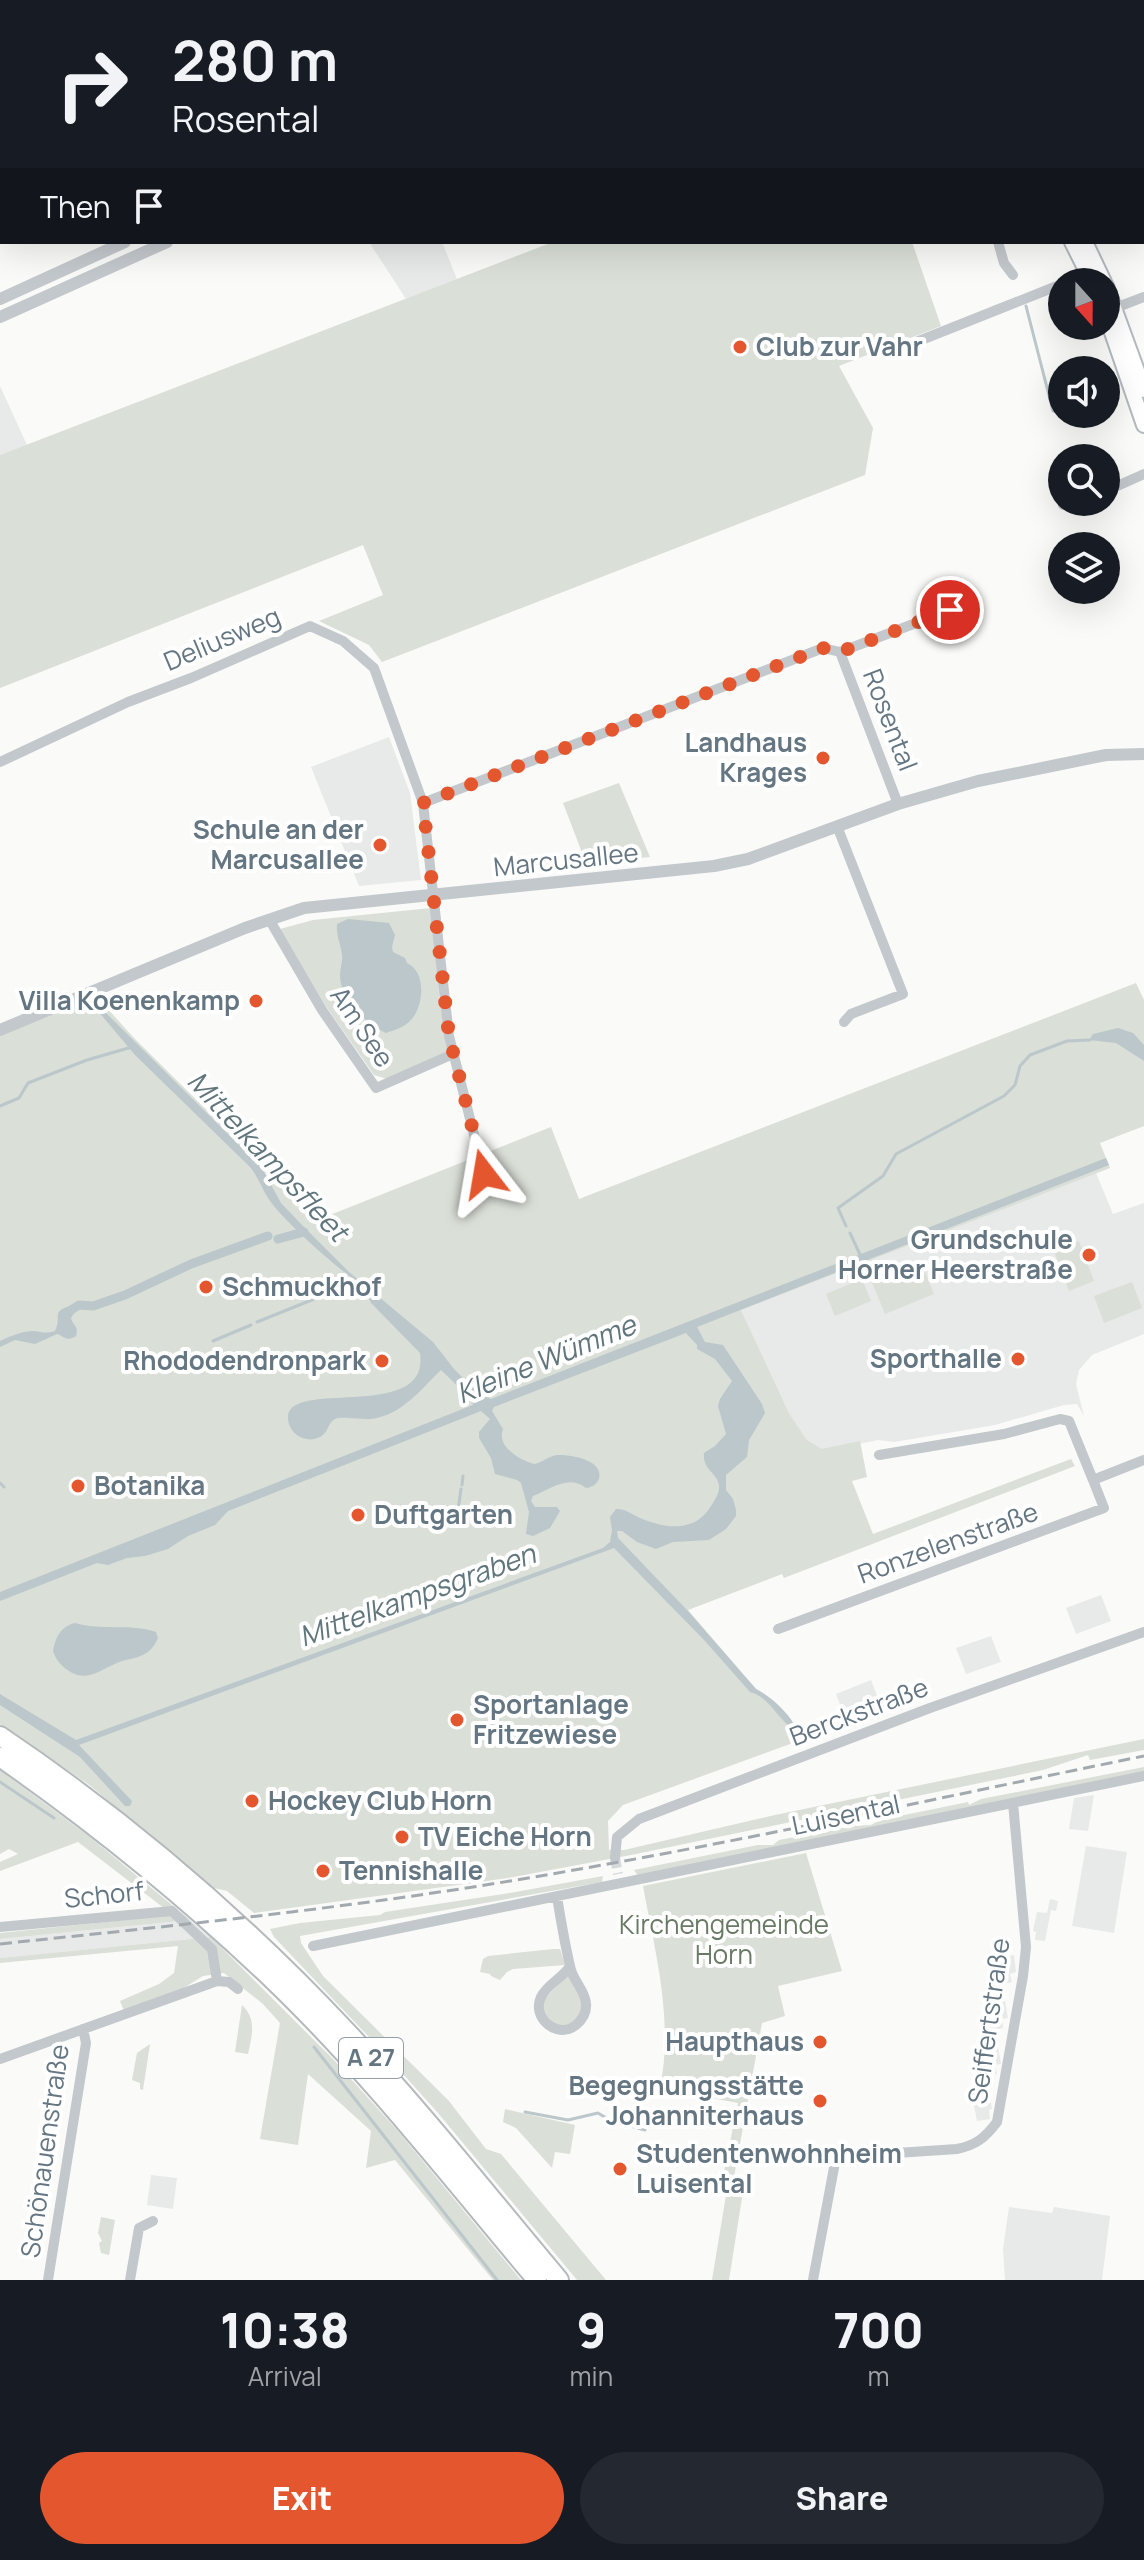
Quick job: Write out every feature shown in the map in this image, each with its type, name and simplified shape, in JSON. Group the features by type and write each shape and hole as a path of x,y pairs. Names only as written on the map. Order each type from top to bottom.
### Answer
{"highway":[{"name":"A 27","path":"0,1736 84,1795 162,1857 286,1968 401,2091 559,2280"},
{"name":"A 27","path":"0,1757 152,1871 274,1981 389,2103 537,2280"}],"main road":[{"path":"1073,244 1085,268"},
{"path":"1086,244 1097,268"},
{"path":"1120,333 1144,390"},
{"path":"1119,340 1144,425"}],"street":[{"path":"0,299 121,244"},
{"path":"0,317 163,244"},
{"path":"999,244 1004,263 1013,275"},
{"path":"886,354 1048,290"},
{"path":"1120,307 1144,297"},
{"path":"1120,485 1144,474"},
{"name":"Rosental","path":"423,803 823,648 840,652 950,610"},
{"name":"Deliusweg","path":"0,762 128,702 310,626 343,641 374,668 423,803 447,1023 484,1174"},
{"name":"Rosental","path":"840,652 898,804"},
{"name":"Marcusallee","path":"0,1030 269,919 304,908 714,866 748,859 898,804 1022,770 1119,753 1144,754"},
{"path":"837,826 903,994 851,1014 844,1022"},
{"name":"Am See","path":"269,919 322,1010 376,1088 453,1054"},
{"name":"Ronzelenstraße","path":"778,1629 1104,1508 1069,1421 1060,1419 1004,1434 879,1455"},
{"path":"1093,1480 1144,1460"},
{"name":"Berckstraße","path":"615,1858 617,1837 639,1819 954,1699 1144,1632"},
{"name":"Luisental","path":"313,1946 557,1897 619,1879 1144,1776"},
{"name":"Seiffertstraße","path":"813,2280 836,2157 964,2148 984,2139 997,2122 1026,1947 1013,1803"},
{"path":"557,1897 570,1966 586,2001 586,2009 582,2019 572,2028 556,2029 543,2020 540,2003 544,1993 570,1966"},
{"name":"Schorf","path":"0,1927 172,1911 212,1949 217,1981"},
{"path":"0,2059 217,1981 229,1982 238,1989"},
{"name":"Schönauenstraße","path":"48,2280 86,2043 83,2029"},
{"path":"130,2280 139,2228 153,2221"}],"shaded area":[{"path":"370,244 443,244 457,279 406,299"},
{"path":"0,386 27,445 0,455"},
{"name":"Schule an der Marcusallee","path":"389,737 410,793 421,880 359,886 311,767"},
{"path":"348,919 389,923 395,935 393,952 405,958 418,974 421,990 418,1007 410,1021 399,1028 386,1033 378,1029 356,1010 344,993 337,924"},
{"path":"101,1008 262,1168 281,1203 301,1224 349,1272 433,1342 479,1394 491,1399 1106,1158 1109,1165 697,1327 705,1342 723,1345 765,1413 749,1440 747,1457 726,1475 726,1490 733,1499 736,1516 726,1529 709,1540 673,1542 656,1549 637,1542 622,1531 617,1531 618,1538 756,1689 786,1713 798,1731 764,1699 750,1692 614,1548 79,1745 132,1801 130,1806 125,1806 80,1757 0,1705 0,1694 76,1740 603,1548 610,1542 610,1517 616,1509 668,1526 695,1522 709,1509 718,1492 718,1482 705,1464 704,1453 726,1434 718,1406 732,1381 715,1359 697,1349 686,1333 494,1407 492,1411 503,1429 503,1441 516,1456 535,1464 555,1455 563,1455 590,1462 598,1469 598,1481 591,1487 566,1483 533,1496 531,1501 535,1507 557,1507 560,1511 550,1528 533,1536 526,1534 529,1512 521,1483 495,1474 491,1458 479,1438 479,1432 490,1419 481,1411 228,1511 215,1525 188,1536 168,1549 108,1565 97,1563 0,1601 0,1592 473,1405 472,1400 441,1370 410,1400 382,1417 335,1419 324,1434 314,1439 299,1436 291,1429 291,1409 305,1402 379,1395 402,1388 417,1375 420,1353 371,1303 360,1284 286,1219 268,1198 249,1166 135,1055 98,1011"},
{"path":"1118,1028 1133,1033 1144,1045 1144,1061 1116,1043 1089,1040 1093,1034"},
{"path":"1096,1173 1113,1214 1144,1203 1144,1334 1092,1355 1079,1370 1076,1384 1084,1416 1077,1404 1064,1405 995,1425 894,1442 878,1440 825,1451 807,1440 789,1413 741,1310"},
{"path":"79,1305 71,1318 76,1336 68,1339 57,1334 35,1344 15,1340 0,1347 0,1341 17,1334 55,1331 59,1312"},
{"path":"1101,1595 1111,1621 1076,1634 1066,1608"},
{"path":"75,1623 146,1629 156,1632 158,1638 143,1655 90,1675 76,1675 61,1665 53,1651 60,1633"},
{"path":"991,1636 1001,1662 966,1674 956,1648"},
{"path":"871,1680 881,1706 846,1720 836,1694"},
{"path":"1094,1795 1088,1831 1069,1829 1074,1798"},
{"path":"1086,1846 1127,1852 1114,1933 1072,1926"},
{"path":"1050,1899 1058,1901 1056,1911 1051,1910 1045,1941 1035,1940 1036,1932 1033,1931 1037,1912 1047,1913"},
{"path":"190,1920 211,1937 0,1958 0,1939"},
{"path":"1014,1955 1016,1972 1010,1974 1012,1982 1000,1985 995,1959"},
{"path":"1005,2001 1008,2018 1002,2019 1003,2028 992,2030 987,2005"},
{"path":"998,2047 1001,2064 995,2065 997,2074 985,2076 980,2051"},
{"path":"989,2093 990,2119 977,2121 972,2096"},
{"path":"151,2175 177,2178 173,2209 147,2205"},
{"path":"1009,2207 1052,2213 1054,2207 1110,2216 1102,2280 1005,2280 1003,2249"}],"green space":[{"name":"Club zur Vahr","path":"548,244 913,244 941,326 839,366 873,428 865,475 382,662 369,645 319,621 383,595 363,545 0,688 0,455"},
{"path":"619,783 650,857 586,863 563,803"},
{"path":"431,908 440,1005 450,1051 387,1079 374,1075 325,1005 280,929 313,920"},
{"name":"Rhododendronpark","path":"1136,983 1144,1000 1144,1126 1100,1143 1110,1168 741,1310 789,1413 807,1440 822,1449 860,1441 867,1477 852,1481 873,1534 1071,1459 1075,1466 784,1578 782,1574 688,1610 756,1689 783,1711 801,1740 623,1805 608,1821 609,1850 624,1850 775,1815 1144,1739 1144,1750 1090,1760 1088,1755 1043,1770 508,1878 254,1913 227,1891 214,1888 88,1784 0,1724 0,1035 96,996 257,1160 263,1157 325,1217 551,1127 579,1199"},
{"path":"1079,1241 1094,1281 1069,1291 1054,1251"},
{"path":"920,1260 934,1294 885,1314 871,1280"},
{"path":"862,1279 871,1301 835,1316 826,1294"},
{"path":"1132,1282 1142,1308 1104,1323 1094,1296"},
{"path":"1144,1767 1144,1773 638,1876 634,1870 758,1845 773,1845 779,1840 871,1825 880,1820 968,1802 969,1805 981,1799"},
{"path":"0,1770 90,1837 190,1920 0,1939 0,1933 173,1915 78,1842 0,1871 0,1862 18,1854 9,1849 0,1854"},
{"name":"Kirchengemeinde Horn","path":"806,1853 842,1971 778,1986 785,2016 762,2023 734,2177 745,2179 729,2280 712,2280 728,2183 722,2181 738,2103 660,2088 664,2063 664,2012 643,1886"},
{"path":"603,1876 602,1882 300,1936 301,1943 323,1976 449,2101 486,2149 501,2154 606,2280 577,2280 438,2113 274,1937 270,1929 380,1915"},
{"path":"211,1937 332,2058 398,2131 521,2280 493,2280 395,2160 366,2168 371,2131 308,2074 298,2145 260,2139 280,2023 263,2004 224,1973 203,1976 182,1989 124,2011 120,2001 159,1984 174,1973 178,1946 0,1963 0,1958"},
{"path":"560,1949 565,1965 513,1969 500,1980 480,1972 483,1959 488,1956"},
{"path":"569,1974 582,1998 583,2010 574,2024 555,2026 544,2015 543,2000"},
{"path":"242,2005 252,2022 248,2054 235,2052"},
{"path":"150,2044 143,2090 140,2083 132,2080 137,2053"},
{"path":"505,2109 575,2125 570,2154 555,2152 552,2168 516,2128 503,2122"},
{"path":"101,2217 115,2220 109,2255 101,2253 99,2243 102,2241 98,2233"}],"waterway":[{"path":"1026,306 1048,392"},
{"name":"Mittelkampsfleet","path":"92,1001 100,1010"},
{"path":"846,1226 838,1208 883,1176 896,1154 1004,1096 1015,1085 1020,1066 1030,1055 1067,1041 1090,1040"},
{"path":"0,1106 19,1098 28,1083 87,1060 132,1047"},
{"path":"278,1239 304,1232"},
{"path":"850,1233 862,1259"},
{"path":"71,1310 79,1305 93,1306 125,1295 191,1264 268,1236"},
{"path":"328,1294 358,1282"},
{"path":"257,1322 324,1295"},
{"path":"213,1341 251,1325"},
{"path":"462,1485 463,1476"},
{"path":"0,1483 4,1487"},
{"path":"456,1525 461,1489"},
{"path":"0,1782 54,1818"},
{"path":"314,2047 497,2280"},
{"path":"525,2112 568,2120 598,2113 608,2119"},
{"path":"613,2121 645,2130"}],"tunnel":[{"path":"615,1858 618,1874"}],"railway":[{"path":"0,1944 192,1924 510,1881 748,1837 1144,1756"}],"place":[{"name":"Club zur Vahr","path":"740,347"},
{"name":"Landhaus Krages","path":"823,758"},
{"name":"Schule an der Marcusallee","path":"380,845"},
{"name":"Villa Koenenkamp","path":"256,1001"},
{"name":"Grundschule Horner Heerstraße","path":"1089,1255"},
{"name":"Schmuckhof","path":"206,1287"},
{"name":"Sporthalle","path":"1018,1359"},
{"name":"Rhododendronpark","path":"382,1361"},
{"name":"Botanika","path":"78,1486"},
{"name":"Duftgarten","path":"358,1515"},
{"name":"Sportanlage Fritzewiese","path":"457,1720"},
{"name":"Hockey Club Horn","path":"252,1801"},
{"name":"TV Eiche Horn","path":"402,1837"},
{"name":"Tennishalle","path":"323,1871"},
{"name":"Haupthaus","path":"820,2042"},
{"name":"Begegnungsstätte Johanniterhaus","path":"820,2101"},
{"name":"Studentenwohnheim Luisental","path":"620,2169"}],"route":[{"path":"484,1174 449,1036 423,803 823,648 840,652 950,610"}],"water label":[{"name":"Kleine Wümme","path":"546,1359"},
{"name":"Mittelkampsgraben","path":"417,1595"}]}
